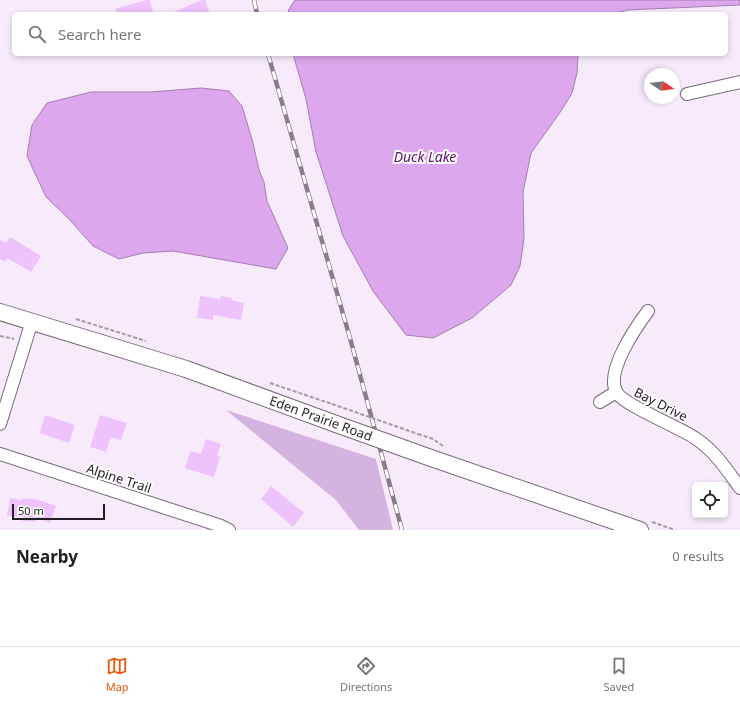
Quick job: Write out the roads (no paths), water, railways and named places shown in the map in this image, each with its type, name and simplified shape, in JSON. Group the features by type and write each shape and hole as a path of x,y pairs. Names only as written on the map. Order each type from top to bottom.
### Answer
{"main road":[{"name":"Eden Prairie Road","path":"0,312 186,369 431,458 640,530"}],"street":[{"path":"687,94 740,82"},
{"name":"Bay Drive","path":"648,311 632,333 624,350 613,382 616,392 623,400 671,424 696,439 710,450 740,488"},
{"path":"0,424 32,321"},
{"path":"600,402 616,392"},
{"name":"Alpine Trail","path":"0,454 221,526 229,530"}],"water":[{"path":"295,0 740,0 740,5 627,10 621,12 288,12"},
{"name":"Duck Lake","path":"294,56 578,56 577,73 572,93 531,153 523,192 524,239 520,266 511,285 472,318 433,338 406,335 373,291 343,236 316,152 306,99"},
{"path":"201,88 229,91 242,106 259,170 264,182 267,201 288,248 276,269 173,251 143,253 119,259 93,246 69,219 46,197 27,156 32,125 47,103 91,92 151,92"}],"railway":[{"path":"254,0 257,12"},
{"path":"269,56 350,338 402,530"}]}
